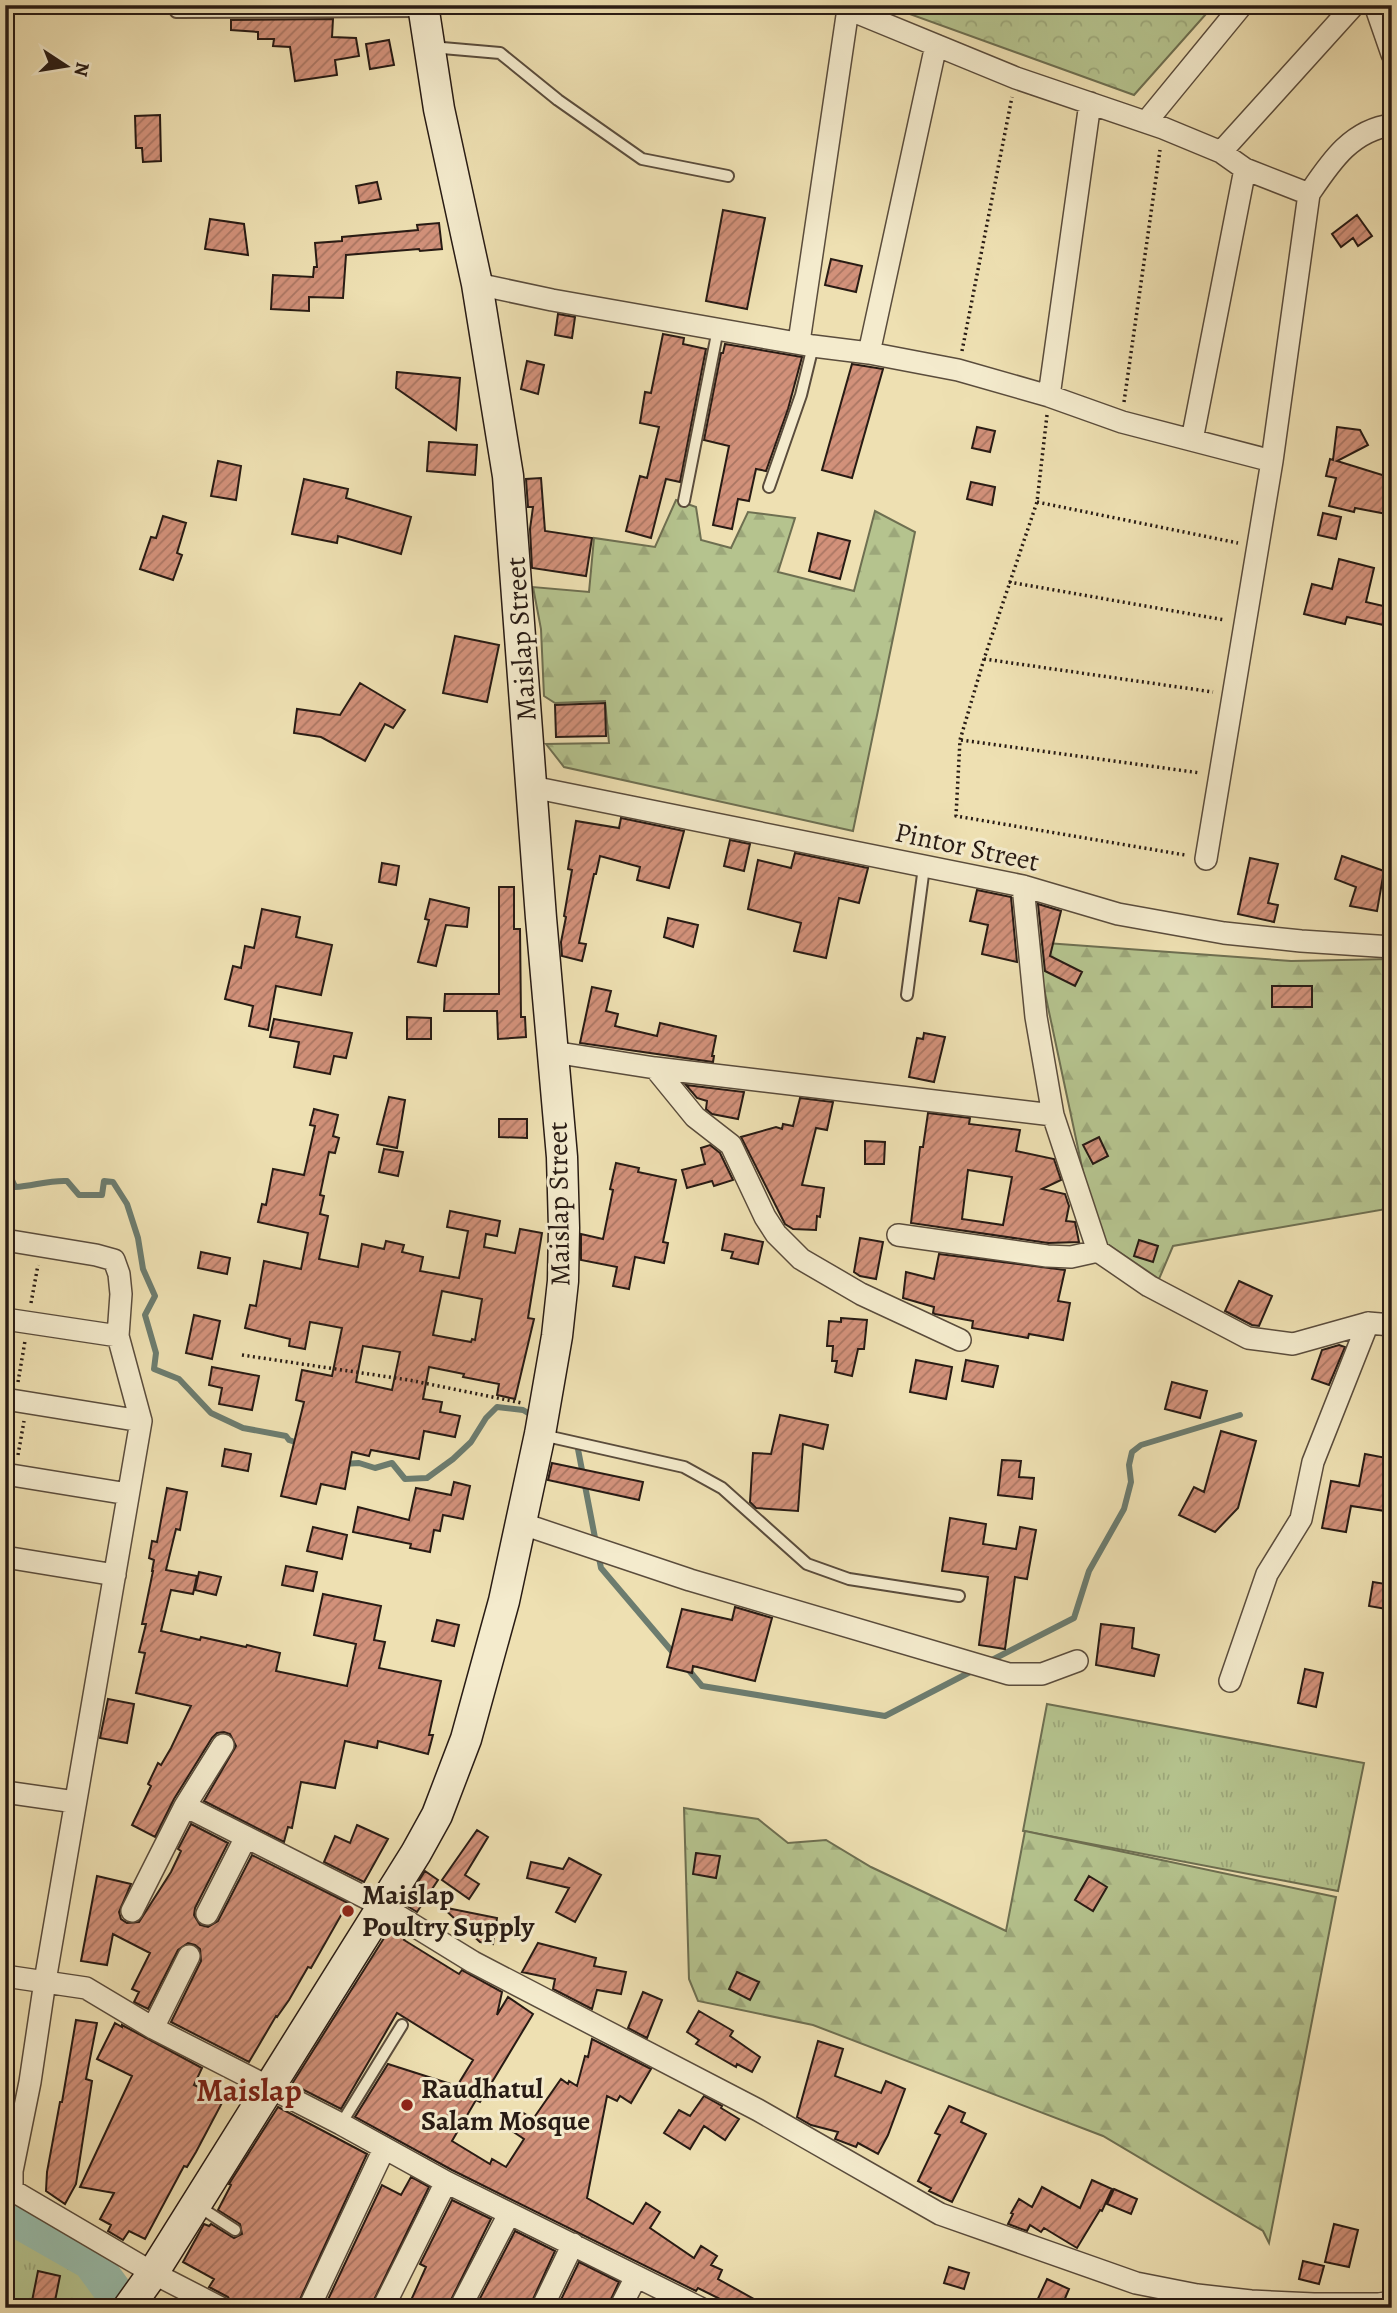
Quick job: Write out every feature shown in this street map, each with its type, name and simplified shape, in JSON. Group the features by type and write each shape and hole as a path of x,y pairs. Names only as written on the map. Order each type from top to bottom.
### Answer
{"main road":[{"name":"Maislap Street","path":"128,2308 153,2273 416,1853 437,1815 453,1777 484,1679 504,1601 557,1336 564,1281 562,1157 508,476 477,284 439,109 423,8"}],"street":[{"path":"1154,125 1242,5"},
{"path":"1221,152 1354,5"},
{"path":"1375,5 1392,54"},
{"path":"806,344 848,9 1016,78 1154,125 1221,152 1245,169 1309,194"},
{"path":"869,353 936,45"},
{"path":"1049,396 1090,103"},
{"path":"1206,859 1272,461 1309,194 1332,160 1361,134 1379,126 1392,125"},
{"path":"1192,440 1245,169"},
{"path":"477,284 552,300 958,370 1049,396 1122,422 1272,461"},
{"name":"Pintor Street","path":"532,787 1023,886 1118,914 1224,933 1392,947"},
{"path":"1023,886 1036,1017 1053,1115 1098,1251 1149,1286 1248,1338 1293,1344 1368,1323 1392,1325"},
{"path":"553,1052 655,1068 1053,1115"},
{"path":"655,1068 695,1117 731,1145 765,1217 776,1234 801,1259 861,1294 960,1340"},
{"path":"898,1235 1047,1256 1072,1257 1098,1251"},
{"path":"5,1240 114,1260 121,1294 118,1336 141,1421 44,1981 30,2082 9,2188 153,2273 222,2308"},
{"path":"5,1319 118,1336"},
{"path":"1230,1681 1267,1574 1301,1519 1313,1462 1368,1323"},
{"path":"5,1399 141,1421"},
{"path":"5,1474 128,1494"},
{"path":"520,1523 690,1580 1009,1674 1042,1674 1077,1661"},
{"path":"5,1557 115,1575"},
{"path":"132,1911 185,1806 223,1745"},
{"path":"5,1793 75,1802"},
{"path":"185,1806 382,1906 472,1962 758,2110 940,2214 1136,2283 1197,2295 1251,2301 1347,2305 1392,2302"},
{"path":"207,1914 246,1837"},
{"path":"153,2028 189,1956"},
{"path":"5,1976 86,1988 153,2028 341,2124 446,2182 700,2308"},
{"path":"309,2308 384,2149"},
{"path":"383,2308 446,2182"},
{"path":"460,2308 509,2214"},
{"path":"542,2308 573,2244"},
{"path":"620,2308 636,2277"}],"lane":[{"path":"176,12 423,8"},
{"path":"428,46 500,53 558,100 642,159 729,176"},
{"path":"684,501 718,329"},
{"path":"769,487 801,395 806,344"},
{"path":"906,995 924,867"},
{"path":"542,1421 684,1467 722,1488 807,1564 849,1579 959,1596"},
{"path":"341,2124 402,2025"},
{"path":"196,2204 235,2230"}],"path":[{"path":"958,370 1016,78"},
{"path":"1122,422 1154,125"},
{"path":"1049,396 1037,502 960,740 956,816 1206,859"},
{"path":"1037,502 1258,547"},
{"path":"1009,582 1245,624"},
{"path":"984,659 1233,695"},
{"path":"960,740 1219,775"},
{"path":"242,1355 409,1380 542,1421"}],"green space":[{"path":"900,5 1214,5 1134,95 904,12"},
{"path":"676,500 696,507 701,540 731,548 748,512 795,518 778,572 854,591 875,511 915,532 853,831 564,767 546,744 609,743 605,701 555,703 544,696 541,629 533,587 589,592 594,538 655,547"},
{"path":"1046,943 1291,961 1392,959 1392,1208 1173,1246 1159,1279 1109,1245 1099,1247 1035,946"},
{"path":"1047,1704 1364,1763 1338,1891 1023,1831"},
{"path":"684,1808 758,1819 788,1843 826,1840 871,1867 1006,1931 1025,1831 1336,1897 1269,2243 1263,2231 1103,2136 813,2025 698,2001 689,1979"},
{"path":"5,2208 64,2240 107,2299 102,2308 5,2308"}],"building":[{"path":"333,19 332,37 356,38 359,56 335,60 337,75 295,81 290,47 273,46 274,39 258,39 258,32 231,30 231,20"},
{"path":"389,40 394,65 370,69 366,44"},
{"path":"160,115 161,161 143,162 142,148 136,148 135,116"},
{"path":"377,182 381,199 359,203 356,186"},
{"path":"723,210 765,218 747,309 706,301"},
{"path":"1357,215 1372,236 1358,246 1353,238 1341,247 1332,234"},
{"path":"210,219 244,224 248,255 205,249"},
{"path":"439,223 442,249 346,255 343,298 309,297 309,311 271,309 273,275 313,277 314,267 317,267 315,243 342,241 342,237 418,230 417,225"},
{"path":"831,259 862,266 856,292 825,285"},
{"path":"558,314 575,317 572,338 555,335"},
{"path":"663,334 684,338 683,344 706,349 680,482 666,479 651,538 626,531 640,476 647,478 659,427 640,423 645,392 651,393"},
{"path":"725,344 802,357 788,409 766,471 756,469 749,501 738,499 732,529 713,525 729,446 704,440"},
{"path":"527,361 544,365 538,394 521,389"},
{"path":"852,364 883,369 852,478 822,470"},
{"path":"397,372 460,378 456,430 396,388"},
{"path":"977,427 995,431 990,452 972,448"},
{"path":"1337,427 1360,430 1368,445 1337,461 1392,478 1392,515 1355,508 1354,512 1329,506 1336,478 1326,476 1330,459 1333,460"},
{"path":"429,442 477,445 475,475 427,471"},
{"path":"218,461 241,466 236,500 211,496"},
{"path":"541,478 545,531 592,538 586,576 532,568 530,529 533,507 528,507 526,479"},
{"path":"304,479 348,489 346,498 411,517 401,554 338,536 337,543 292,534"},
{"path":"971,482 995,487 992,505 967,499"},
{"path":"1323,513 1341,517 1336,539 1318,535"},
{"path":"163,516 186,523 177,553 182,555 173,580 140,569 151,537 156,538"},
{"path":"818,533 850,541 840,579 809,571"},
{"path":"1339,559 1374,568 1366,602 1392,608 1388,626 1347,617 1345,624 1304,614 1312,584 1332,589"},
{"path":"455,636 499,645 487,702 443,693"},
{"path":"360,683 405,710 393,728 385,724 365,761 321,737 294,733 297,709 340,715"},
{"path":"605,703 606,736 556,737 555,705"},
{"path":"621,818 684,831 669,888 637,880 640,867 600,856 579,943 586,944 582,961 562,956 564,916 572,870 568,869 576,821 619,828"},
{"path":"730,840 750,844 744,871 724,866"},
{"path":"795,853 868,868 859,903 839,898 826,958 794,951 801,923 748,909 758,860 791,868"},
{"path":"1342,856 1384,871 1377,911 1350,906 1356,887 1335,879"},
{"path":"1250,858 1278,864 1268,903 1278,905 1274,922 1238,914"},
{"path":"382,863 399,866 396,885 379,882"},
{"path":"499,887 514,887 514,929 520,929 521,1017 525,1017 526,1037 498,1039 497,1011 444,1011 445,994 499,994"},
{"path":"977,890 1011,897 1017,962 982,954 988,925 970,921"},
{"path":"430,899 469,908 467,927 446,925 436,966 418,962 429,920 425,919"},
{"path":"1038,904 1061,911 1050,956 1082,972 1075,986 1045,971"},
{"path":"262,909 300,917 296,937 332,945 321,995 276,986 268,1030 249,1026 253,1006 225,999 233,966 241,968 245,946 254,948"},
{"path":"668,918 698,925 693,947 664,937"},
{"path":"1272,986 1312,986 1312,1007 1272,1007"},
{"path":"592,987 611,991 606,1011 618,1014 615,1026 657,1036 660,1023 716,1036 713,1062 580,1043"},
{"path":"407,1017 431,1018 431,1039 407,1039"},
{"path":"274,1019 352,1033 346,1058 334,1056 330,1074 294,1067 299,1042 270,1037"},
{"path":"924,1033 945,1037 934,1082 909,1077 917,1038 923,1039"},
{"path":"686,1085 744,1092 738,1119 712,1114 706,1109 707,1101 697,1098"},
{"path":"389,1097 405,1100 397,1148 377,1144"},
{"path":"800,1098 833,1102 827,1130 816,1128 802,1185 824,1188 816,1230 793,1229 785,1224 741,1137 776,1127 782,1129 783,1124 793,1126"},
{"path":"314,1109 338,1115 333,1136 339,1138 335,1153 329,1152 320,1195 324,1196 320,1214 328,1216 319,1259 358,1267 362,1244 384,1249 386,1241 404,1245 402,1252 423,1257 420,1271 459,1278 468,1231 447,1227 450,1211 500,1221 497,1236 486,1234 484,1247 515,1253 520,1229 542,1233 528,1318 534,1319 515,1399 497,1395 499,1384 429,1367 423,1399 442,1402 440,1412 460,1416 455,1437 424,1431 419,1459 371,1450 369,1456 352,1452 345,1489 321,1484 316,1504 281,1496 304,1402 296,1400 302,1370 332,1376 342,1328 310,1322 305,1349 289,1346 290,1339 245,1328 250,1305 256,1306 264,1261 301,1269 308,1233 258,1222 262,1204 266,1205 273,1169 304,1175 315,1126 310,1125","holes":["442,1291 482,1299 475,1340 472,1339 471,1342 433,1335","363,1346 400,1352 392,1390 356,1382"]},
{"path":"928,1113 970,1118 969,1124 1020,1130 1016,1151 1054,1159 1061,1180 1042,1189 1065,1194 1069,1206 1066,1221 1075,1222 1079,1242 1048,1243 911,1223 920,1147 923,1147","holes":["968,1170 1012,1177 1003,1225 962,1219"]},
{"path":"499,1119 527,1119 527,1138 499,1137"},
{"path":"1099,1137 1108,1156 1093,1164 1083,1145"},
{"path":"865,1141 885,1142 884,1164 865,1164"},
{"path":"710,1145 720,1153 733,1180 714,1186 712,1181 687,1188 682,1170 705,1164 701,1148"},
{"path":"384,1149 403,1152 398,1176 379,1172"},
{"path":"616,1163 639,1168 638,1172 676,1180 663,1242 668,1243 664,1263 635,1257 629,1289 613,1286 617,1267 581,1260 581,1234 603,1239"},
{"path":"725,1234 763,1242 758,1264 731,1258 733,1252 722,1250"},
{"path":"860,1238 883,1242 876,1279 854,1272"},
{"path":"1139,1240 1158,1246 1153,1262 1134,1256"},
{"path":"201,1252 230,1258 227,1274 198,1268"},
{"path":"939,1254 1065,1270 1058,1301 1070,1303 1063,1340 1029,1334 1028,1338 972,1328 973,1321 935,1314 934,1307 903,1298 906,1272 934,1279"},
{"path":"1239,1281 1272,1296 1259,1326 1225,1311"},
{"path":"194,1315 220,1321 212,1359 186,1353"},
{"path":"841,1318 867,1320 864,1349 858,1349 852,1376 835,1372 837,1361 832,1361 833,1346 827,1346 829,1321 841,1322"},
{"path":"1339,1345 1345,1347 1329,1385 1312,1379 1322,1350"},
{"path":"916,1360 952,1367 946,1399 910,1392"},
{"path":"966,1360 998,1366 993,1387 962,1381"},
{"path":"212,1367 259,1376 252,1410 219,1404 222,1388 209,1385"},
{"path":"1172,1382 1207,1391 1200,1418 1165,1409"},
{"path":"780,1415 828,1425 823,1449 803,1444 798,1511 756,1508 750,1502 753,1453 771,1454"},
{"path":"1221,1431 1256,1441 1238,1508 1215,1532 1179,1515 1194,1487 1204,1492"},
{"path":"225,1449 251,1454 248,1471 222,1466"},
{"path":"1365,1454 1392,1459 1392,1512 1351,1506 1346,1532 1322,1528 1331,1481 1359,1486"},
{"path":"1002,1460 1021,1461 1019,1477 1034,1478 1032,1499 998,1495"},
{"path":"552,1463 643,1482 639,1500 548,1480"},
{"path":"454,1482 470,1486 463,1519 443,1515 440,1531 434,1530 430,1552 410,1548 411,1544 353,1532 358,1507 409,1520 416,1488 451,1495"},
{"path":"167,1488 187,1492 180,1530 176,1529 166,1570 197,1576 193,1594 171,1590 161,1631 280,1653 276,1671 347,1686 356,1644 314,1635 323,1594 381,1606 374,1640 385,1642 379,1668 441,1681 429,1735 433,1735 428,1754 378,1741 377,1748 345,1741 335,1788 301,1782 292,1828 288,1827 284,1842 204,1801 236,1746 230,1734 224,1732 217,1733 212,1738 174,1799 155,1837 132,1825 151,1786 148,1784 158,1763 161,1765 171,1748 191,1706 136,1693 145,1653 139,1652 146,1624 142,1624 153,1571 154,1560 149,1558 152,1541 157,1542"},
{"path":"950,1518 986,1524 983,1544 1016,1549 1020,1527 1036,1530 1027,1579 1015,1577 1005,1649 979,1645 988,1577 942,1571"},
{"path":"313,1527 347,1535 342,1559 307,1551"},
{"path":"286,1566 317,1572 313,1591 282,1585"},
{"path":"199,1572 221,1577 216,1595 195,1590"},
{"path":"1373,1582 1392,1585 1392,1610 1369,1606"},
{"path":"735,1607 772,1618 755,1681 693,1666 692,1673 667,1667 682,1609 732,1620"},
{"path":"437,1620 459,1625 454,1646 432,1641"},
{"path":"1101,1624 1134,1628 1132,1648 1159,1655 1154,1676 1096,1665"},
{"path":"1305,1669 1323,1673 1316,1707 1298,1703"},
{"path":"108,1699 134,1704 127,1743 100,1738"},
{"path":"191,1824 228,1843 195,1908 194,1915 200,1925 208,1927 218,1921 252,1855 348,1903 311,1968 308,1967 249,2062 171,2022 201,1961 200,1949 195,1945 188,1943 178,1950 148,2009 134,2002 139,1992 132,1989 150,1953 113,1934 107,1965 81,1961 97,1876 131,1884 119,1912 121,1919 127,1923 139,1922 171,1872 181,1851 178,1849"},
{"path":"357,1825 388,1839 364,1882 324,1862 335,1836 350,1843"},
{"path":"477,1830 488,1837 465,1875 479,1884 469,1899 442,1880"},
{"path":"696,1853 720,1856 716,1878 693,1874"},
{"path":"569,1858 601,1875 575,1922 556,1912 569,1888 527,1878 531,1862 563,1869"},
{"path":"425,1871 438,1880 417,1912 404,1904"},
{"path":"1089,1876 1107,1887 1093,1911 1075,1900"},
{"path":"442,1907 497,1918 493,1944 480,1942"},
{"path":"391,1927 406,1936 404,1940 459,1974 462,1970 502,1992 497,2015 508,1997 533,2014 480,2102 476,2100 452,2141 490,2164 492,2159 506,2167 524,2139 509,2129 520,2111 533,2119 561,2079 577,2086 592,2039 651,2069 631,2103 620,2096 617,2101 607,2096 587,2198 633,2224 646,2203 660,2212 650,2228 694,2258 701,2246 717,2256 711,2265 722,2270 718,2279 770,2308 738,2308 698,2288 696,2291 452,2170 355,2117 388,2064 457,2086 473,2060 397,2013 341,2109 292,2084"},
{"path":"538,1943 596,1958 594,1966 626,1972 621,1994 597,1990 592,2009 553,1989 555,1979 522,1972"},
{"path":"737,1972 759,1982 750,2000 729,1989"},
{"path":"643,1992 662,2000 647,2038 628,2028"},
{"path":"699,2011 733,2031 730,2036 760,2057 752,2072 737,2064 736,2067 696,2044 699,2040 687,2032"},
{"path":"76,2020 97,2023 86,2079 92,2081 76,2184 65,2204 46,2191 47,2172"},
{"path":"115,2023 202,2068 194,2085 224,2099 145,2239 129,2231 123,2240 108,2231 111,2225 100,2219 114,2193 80,2187 132,2076 97,2059"},
{"path":"818,2041 843,2049 835,2076 881,2093 886,2081 905,2089 878,2154 858,2143 856,2147 835,2139 838,2132 811,2125 797,2117"},
{"path":"704,2096 739,2119 725,2140 704,2126 690,2149 664,2133 679,2110 690,2116"},
{"path":"949,2106 965,2113 961,2122 986,2134 952,2202 929,2191 931,2188 918,2181 940,2135 935,2133"},
{"path":"278,2107 367,2154 296,2308 234,2308 228,2297 209,2287 214,2279 183,2262 204,2224 211,2224 234,2238 242,2234 240,2224 218,2210 231,2185 229,2184"},
{"path":"411,2177 429,2187 370,2308 324,2308 382,2185 401,2195"},
{"path":"1092,2180 1112,2189 1102,2211 1100,2210 1077,2248 1044,2228 1041,2232 1030,2225 1027,2231 1008,2224 1019,2199 1032,2207 1042,2187 1080,2208"},
{"path":"1114,2189 1137,2199 1131,2214 1107,2204"},
{"path":"452,2200 491,2219 447,2308 398,2308 400,2303 408,2307 426,2267 420,2264"},
{"path":"1334,2224 1358,2230 1349,2267 1325,2262"},
{"path":"515,2231 555,2251 529,2308 475,2308"},
{"path":"1303,2261 1324,2266 1319,2284 1299,2279"},
{"path":"579,2262 619,2282 607,2308 557,2308"},
{"path":"949,2267 969,2273 964,2289 944,2283"},
{"path":"38,2271 60,2276 54,2306 32,2301"},
{"path":"1047,2279 1069,2289 1061,2308 1048,2308 1036,2303"}],"waterway":[{"path":"5,1164 15,1187 67,1181 79,1195 102,1195 104,1181 113,1182 127,1204 138,1238 143,1269 155,1296 145,1315 156,1353 154,1369 179,1379 211,1413 243,1428 286,1436 289,1440 301,1444"},
{"path":"343,1464 359,1463 375,1468 392,1463 405,1479 427,1478 471,1442 486,1418 497,1407 523,1410 535,1417"},
{"path":"988,1662 1074,1618 1089,1571 1124,1509 1131,1482 1129,1465 1132,1452 1141,1445 1240,1415"},
{"path":"577,1444 596,1543"},
{"path":"598,1553 601,1568 675,1655"},
{"path":"687,1668 702,1686 885,1716 976,1669"},
{"path":"5,2212 91,2261 113,2291"}],"place":[{"name":"Maislap Poultry Supply","path":"348,1911"},
{"name":"Raudhatul Salam Mosque","path":"407,2105"}],"district":[{"name":"Maislap","path":"249,2090"}]}
